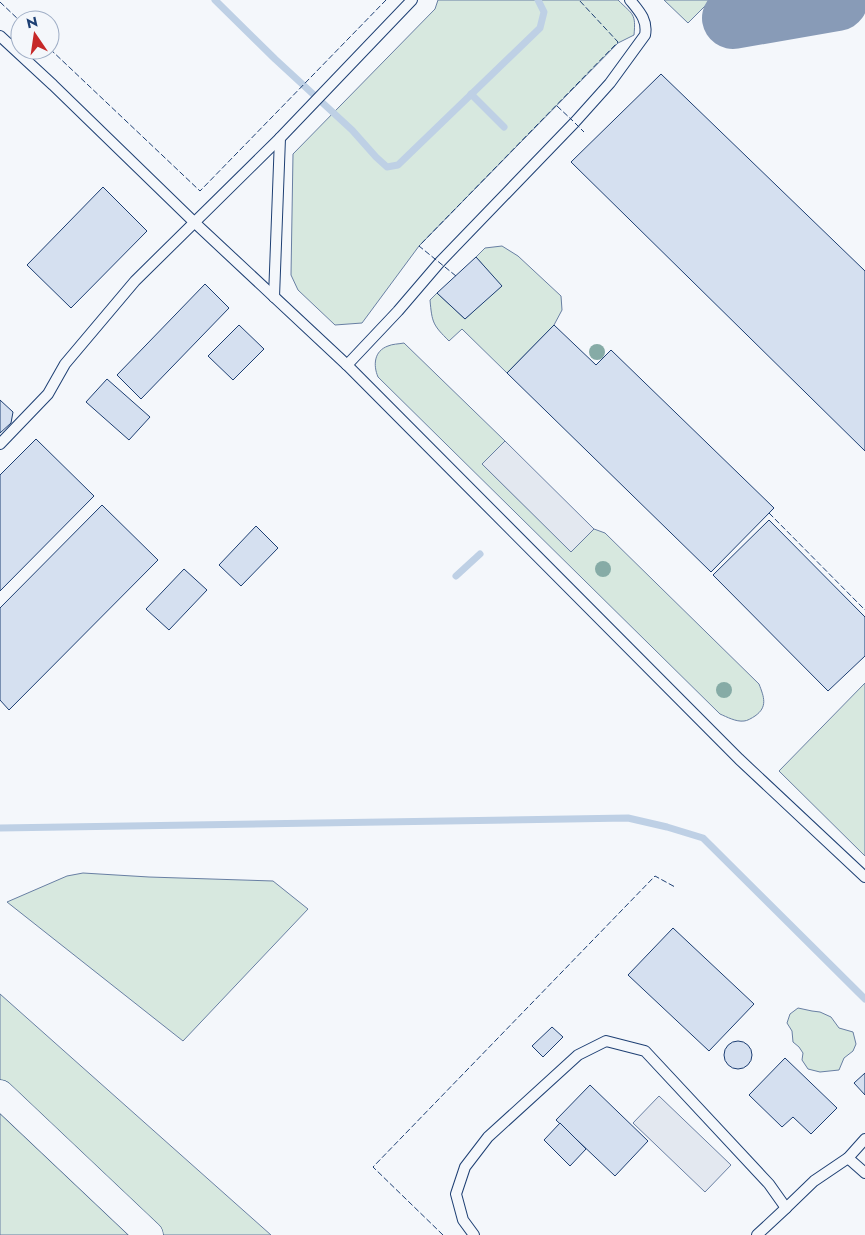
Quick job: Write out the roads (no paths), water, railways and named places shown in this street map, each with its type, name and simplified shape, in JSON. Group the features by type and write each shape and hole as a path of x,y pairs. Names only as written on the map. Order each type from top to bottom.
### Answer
{"main road":[{"path":"0,1094 148,1235"}],"lane":[{"path":"0,444 48,394 65,364 135,281 280,138 412,0"},
{"path":"347,365 440,262 610,83 645,35 645,21 630,0"},
{"path":"0,36 347,365 739,759 865,877"},
{"path":"274,297 280,138"},
{"path":"474,1235 463,1220 456,1194 465,1166 488,1137 578,1055 606,1042 645,1051 769,1184 786,1208"},
{"path":"757,1235 814,1181 848,1158 865,1139"},
{"path":"848,1158 865,1173"}],"waterway":[{"path":"215,0 352,130 387,167 398,165 540,28 544,12 538,0"},
{"path":"471,94 504,127"},
{"path":"456,576 480,554"},
{"path":"0,828 628,818 703,838 865,999"}]}
